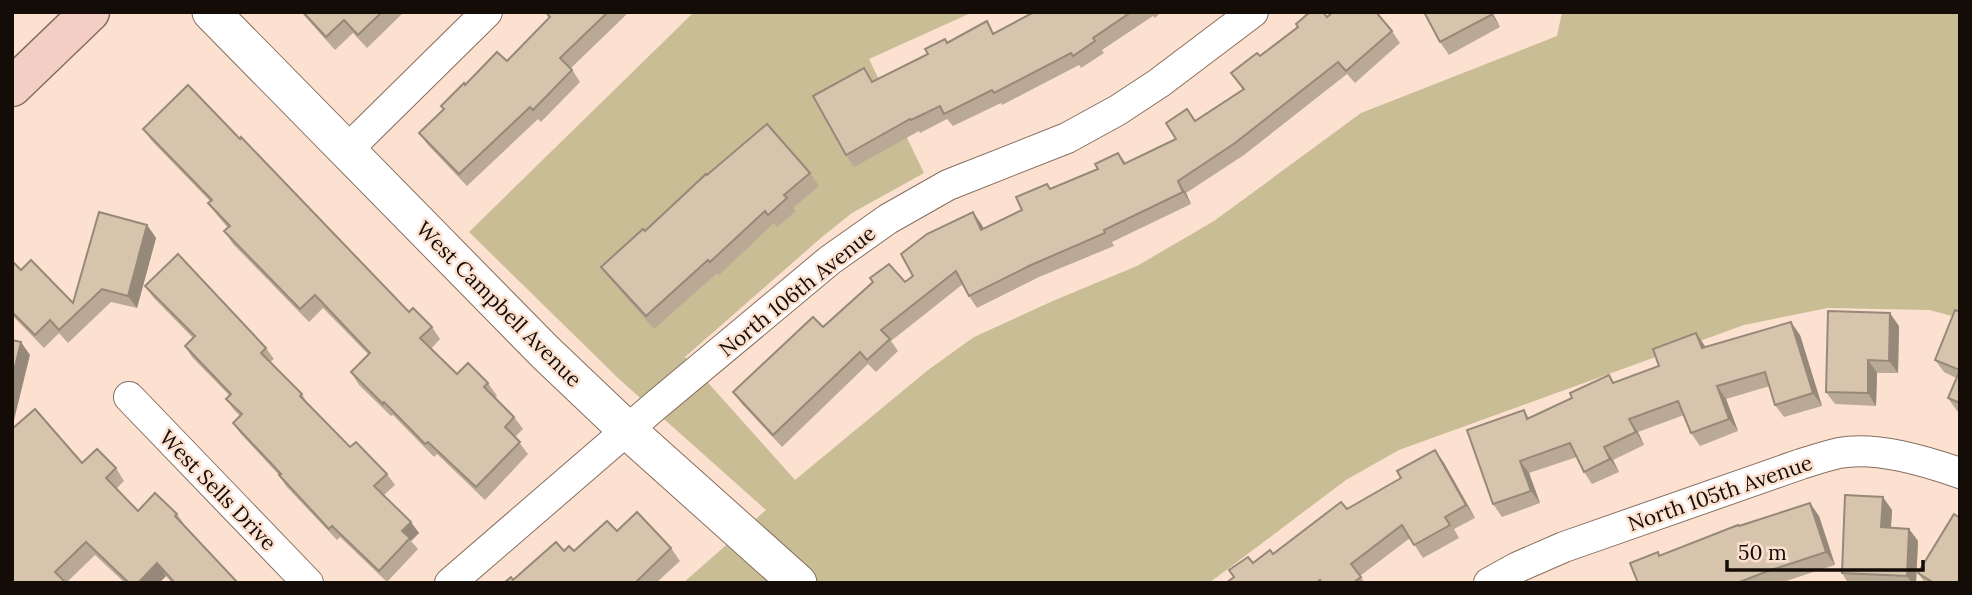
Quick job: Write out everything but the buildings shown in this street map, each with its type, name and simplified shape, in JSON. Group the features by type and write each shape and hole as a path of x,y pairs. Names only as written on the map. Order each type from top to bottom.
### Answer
{"main road":[{"path":"12,87 90,12"}],"street":[{"name":"West Campbell Avenue","path":"211,12 544,352 798,583"},
{"path":"347,150 487,12"},
{"name":"North 106th Avenue","path":"450,583 830,260 888,219 948,185 1067,138 1118,110 1159,83 1253,12"},
{"name":"West Sells Drive","path":"129,397 308,583"},
{"name":"North 105th Avenue","path":"1489,583 1564,547 1801,464 1841,453 1879,453 1933,464 1960,473"}],"shaded area":[{"path":"694,12 973,12 869,59 924,173 852,213 685,357 795,480 928,370 974,337 1137,266 1214,221 1361,113 1557,36 1562,12 1960,12 1960,318 1929,310 1828,308 1744,325 1399,450 1346,480 1209,583 683,583 766,510 619,379 469,232"}]}
